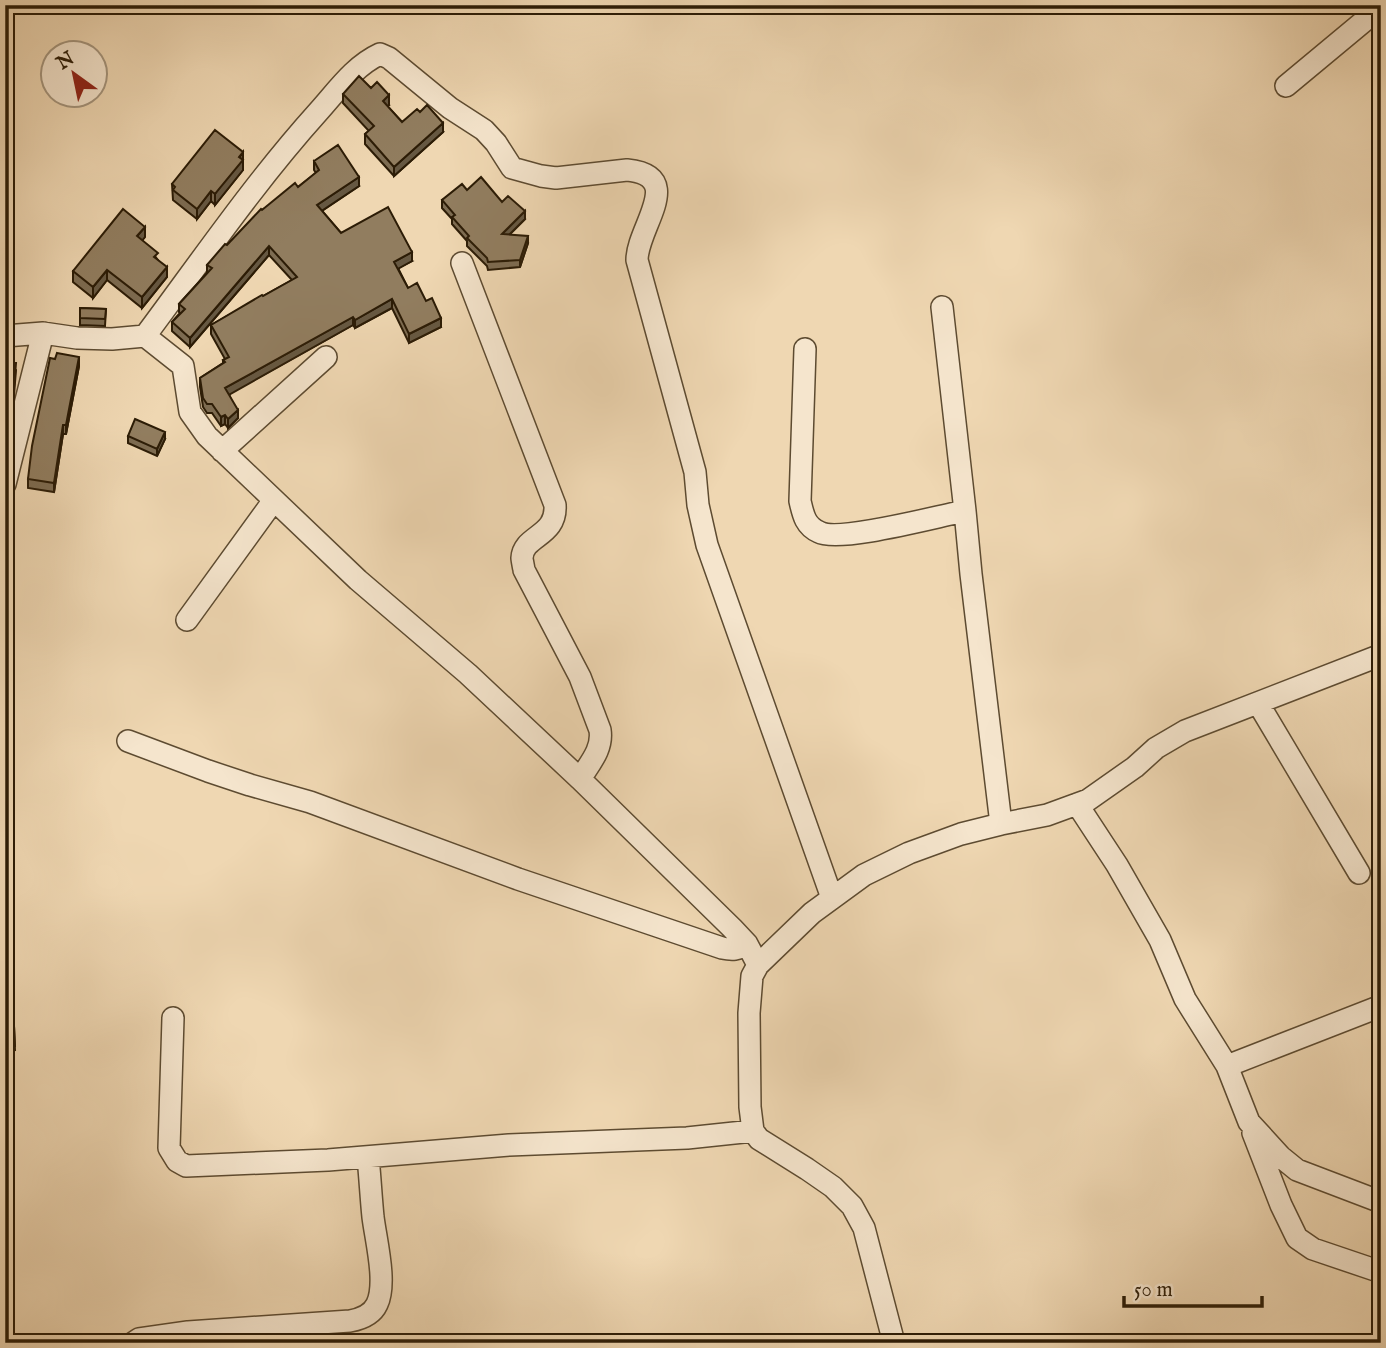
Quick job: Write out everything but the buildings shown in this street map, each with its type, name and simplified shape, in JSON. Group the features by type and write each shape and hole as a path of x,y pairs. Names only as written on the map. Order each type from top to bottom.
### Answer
{"street":[{"path":"1286,86 1381,7"},
{"path":"145,336 284,150 355,70 380,54 484,130 512,168 556,178 627,170 652,178 657,198 638,248 637,260 695,472 701,522 832,898"},
{"path":"462,263 555,505 552,523 529,544 522,559 524,570 580,677 600,730 600,747 580,779"},
{"path":"942,307 1001,824"},
{"path":"5,336 43,333 112,339 145,336 183,366 190,412 207,436 358,580 468,674 580,779 732,928 747,944 758,965"},
{"path":"5,484 43,333"},
{"path":"805,349 800,501 805,522 820,533 848,535 965,511"},
{"path":"222,451 326,357"},
{"path":"187,620 274,500"},
{"path":"894,1343 864,1228 852,1206 833,1188 759,1139 753,1131 750,1107 749,1013 752,976 758,965 813,913 864,875 909,853 961,834 1047,815 1088,800 1135,767 1156,748 1185,731 1381,655"},
{"path":"1258,703 1359,873"},
{"path":"128,741 208,771 310,802 518,879 722,948 740,949 747,944"},
{"path":"1077,804 1117,865 1160,940 1185,999 1227,1066 1281,1205 1297,1237 1313,1249 1381,1272"},
{"path":"1227,1066 1381,1006"},
{"path":"173,1018 169,1148 177,1161 186,1166 328,1160 509,1145 687,1138 753,1131"},
{"path":"1249,1122 1281,1157 1297,1170 1381,1202"},
{"path":"134,1343 139,1339 188,1332 350,1321 371,1313 378,1302 381,1278 368,1157"}]}
